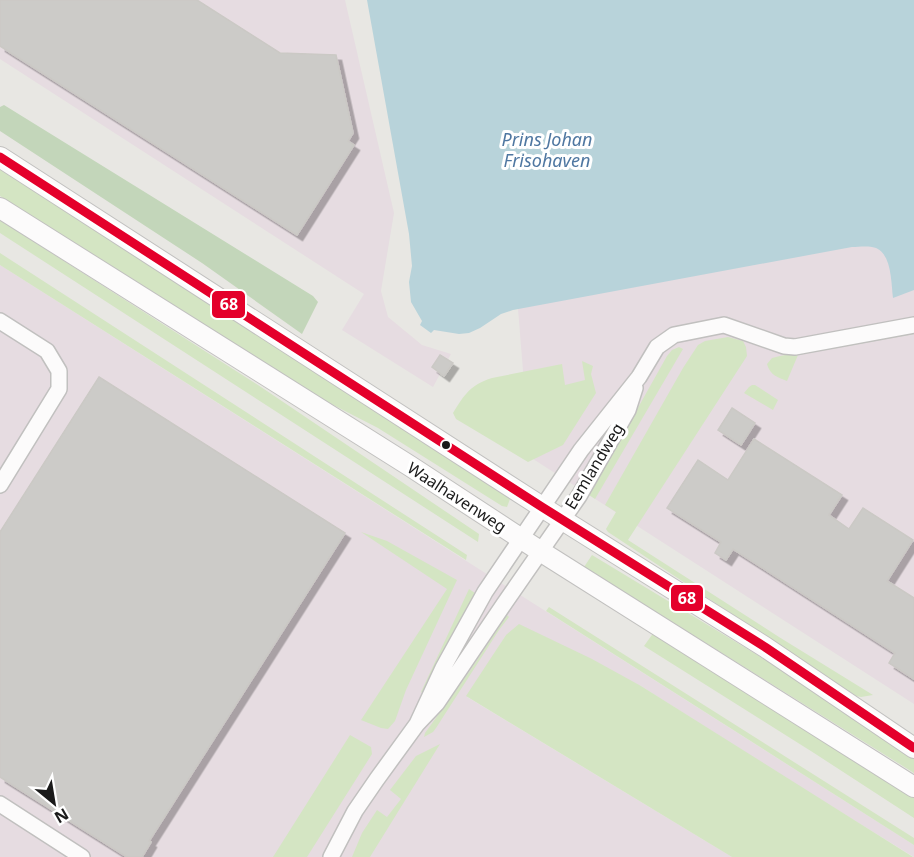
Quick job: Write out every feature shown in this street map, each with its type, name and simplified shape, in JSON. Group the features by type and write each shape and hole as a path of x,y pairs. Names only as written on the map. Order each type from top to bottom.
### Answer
{"street":[{"path":"0,157 542,507 765,647 914,748"},
{"name":"Waalhavenweg","path":"0,208 914,787"},
{"path":"0,321 47,351 58,371 59,389 0,485"},
{"name":"Eemlandweg","path":"417,724 442,668 485,592 590,437 639,377 661,343 674,335 729,325 776,343 795,347 914,325"},
{"name":"Eemlandweg","path":"417,724 437,703 583,489 628,410 639,377"},
{"path":"331,857 355,811 417,724"},
{"path":"0,804 82,857"}],"shaded area":[{"path":"0,0 345,0 394,213 381,291 388,317 422,345 451,354 433,387 342,330 364,294 0,59"},
{"path":"914,179 914,704 530,457 513,247"},
{"path":"0,265 914,845 914,857 641,686 506,635 467,697 732,857 0,857"}],"green space":[{"path":"4,105 313,296 318,302 302,334 202,263 0,131 0,107"},
{"path":"0,168 507,494 510,499 507,507 378,428 306,391 0,196"},
{"path":"0,220 258,385 479,534 478,542 0,233"},
{"path":"0,253 467,555 466,560 0,265"},
{"path":"914,331 914,334 798,355 787,381 772,373 767,364 772,358 780,356"},
{"path":"728,337 743,341 747,356 628,540 873,695 856,696 606,529 616,512 605,505 683,368 698,345 705,341"},
{"path":"679,347 683,349 595,499 589,495 667,356"},
{"path":"582,361 593,366 591,374 596,393 563,445 528,462 456,419 453,413 469,391 492,378 562,364 565,385 585,380"},
{"path":"752,385 778,400 773,410 744,393"},
{"path":"361,532 387,541 457,580 406,690 395,721 388,729 361,720 447,589"},
{"path":"592,555 787,673 914,758 914,773 584,567"},
{"path":"469,589 475,593 423,693 421,692"},
{"path":"549,607 914,838 914,845 546,611"},
{"path":"507,615 509,617 436,728 424,737 425,733"},
{"path":"519,624 592,659 641,686 913,857 732,857 466,696 506,635"},
{"path":"654,632 914,796 914,818 644,646"},
{"path":"350,735 371,747 372,754 307,857 273,857"},
{"path":"440,744 370,857 352,857 362,833 377,810 387,817 401,799 390,790 416,756"}],"water":[{"name":"Prins Johan Frisohaven","path":"367,0 914,0 914,290 893,298 887,260 879,249 852,247 513,310 501,314 469,333 459,334 434,330 431,333 420,325 422,321 411,302 409,282 412,266 409,234"}],"building":[{"path":"0,0 197,0 280,53 336,55 353,133 348,141 354,145 297,235 0,46"},
{"path":"440,355 453,363 444,376 432,367"},
{"path":"99,377 345,533 149,841 151,842 142,857 127,857 0,777 0,532"},
{"path":"732,408 755,423 741,445 718,430"},
{"path":"754,439 842,495 829,515 849,529 863,508 913,540 887,581 914,598 914,679 889,663 895,653 733,549 726,560 715,553 721,542 667,508 698,460 728,480"}],"transit line":[{"name":"68","path":"0,157 542,507 765,647 914,748"}]}
